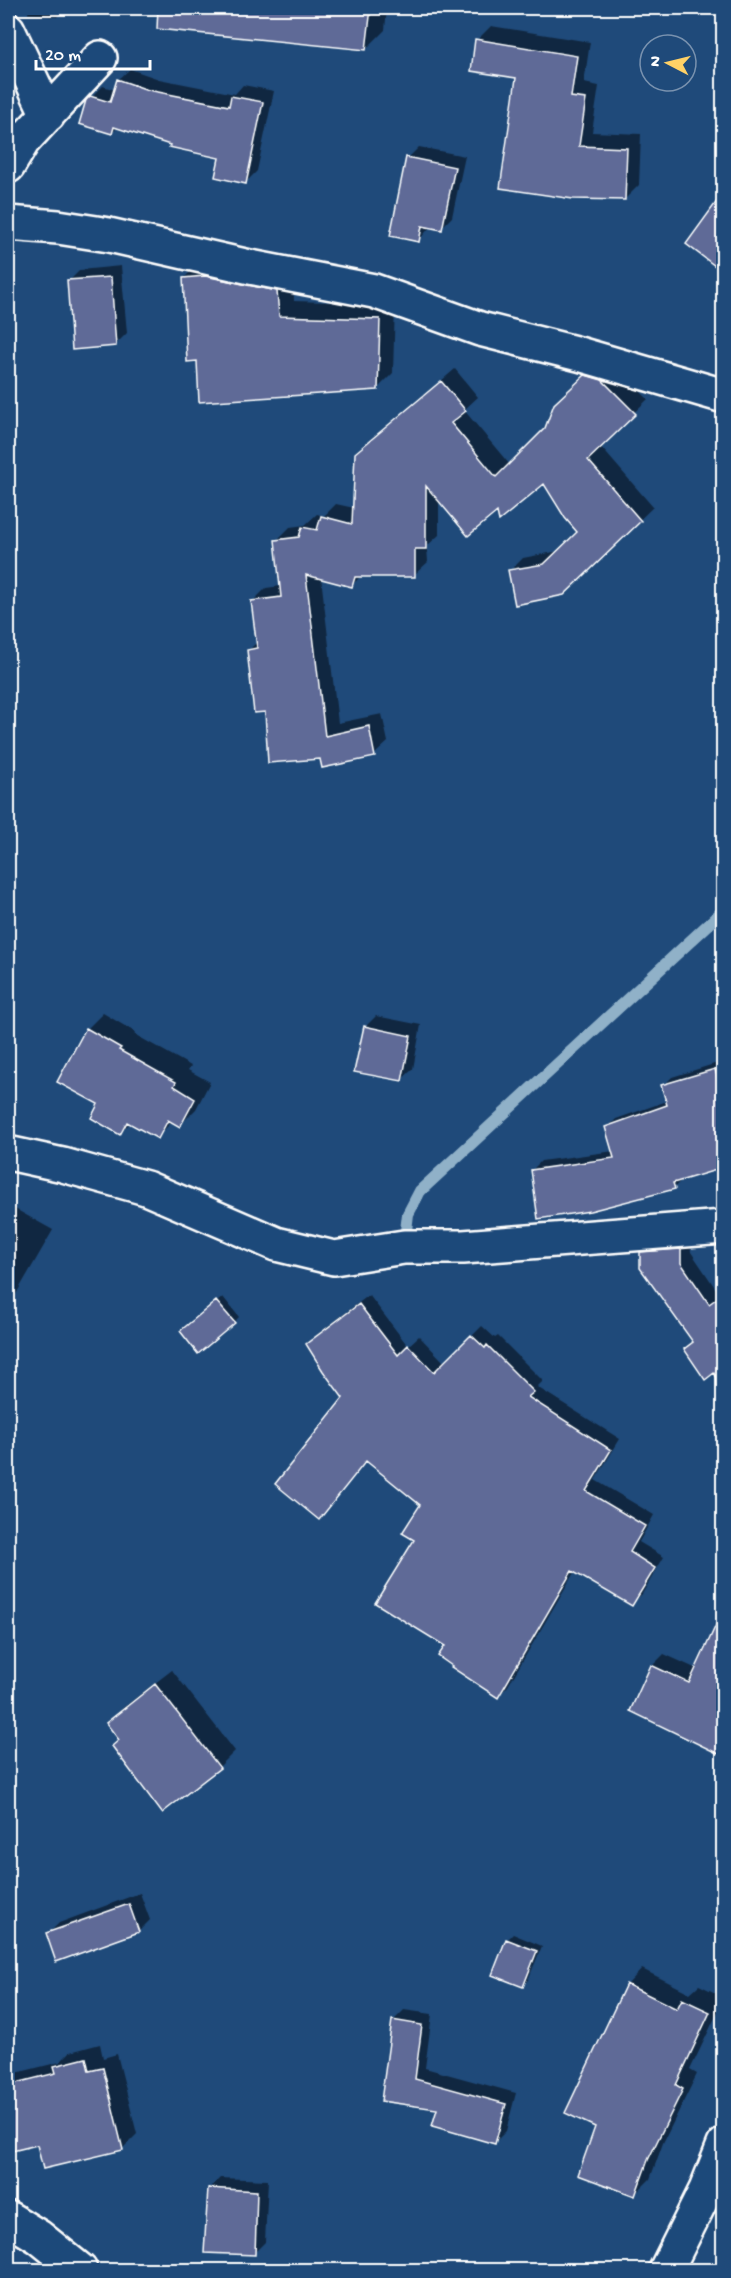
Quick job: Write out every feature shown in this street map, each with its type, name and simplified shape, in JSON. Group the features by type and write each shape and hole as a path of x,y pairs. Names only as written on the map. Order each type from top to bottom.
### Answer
{"street":[{"path":"8,30 48,115"},
{"path":"8,166 23,141 100,58"},
{"path":"8,224 58,227 109,236 374,291 480,329 579,354 723,396"},
{"path":"8,1153 147,1188 276,1244 334,1258 404,1247 463,1248 723,1227"},
{"path":"666,2271 706,2190 723,2145"},
{"path":"8,2218 39,2237 80,2271"}],"building":[{"path":"158,8 371,8 366,50 157,29"},
{"path":"475,39 577,56 571,97 586,99 579,146 627,148 625,200 573,199 500,188 516,78 471,71"},
{"path":"117,79 148,90 229,106 231,96 263,102 246,184 215,177 219,158 169,147 170,145 114,127 112,134 79,124 86,100 90,96 110,102"},
{"path":"406,157 455,167 442,230 422,226 419,242 390,236"},
{"path":"723,193 723,272 686,244"},
{"path":"205,276 277,291 279,316 380,319 378,390 199,402 197,361 187,362 183,278"},
{"path":"111,277 116,346 72,350 67,280"},
{"path":"585,375 602,380 636,414 588,460 641,521 564,595 515,605 508,570 544,564 577,532 565,518 544,484 499,521 497,512 468,536 426,486 426,549 415,549 415,577 355,577 352,587 306,575 325,736 369,726 375,757 322,768 320,759 268,763 265,712 254,713 247,650 257,648 251,601 281,597 275,540 299,537 302,527 317,530 321,516 352,524 355,453 441,381 466,411 451,423 496,477 545,428 554,404"},
{"path":"364,1026 411,1036 402,1081 354,1072"},
{"path":"86,1028 121,1048 119,1050 176,1082 174,1086 195,1099 180,1127 168,1120 158,1139 127,1122 120,1135 91,1118 98,1104 57,1082"},
{"path":"715,1069 723,1099 723,1168 673,1183 675,1189 590,1211 538,1219 531,1170 614,1158 605,1127 667,1105 661,1085"},
{"path":"681,1249 681,1263 709,1304 723,1294 723,1386 714,1373 705,1380 684,1349 693,1342 640,1268 640,1252"},
{"path":"216,1301 235,1323 198,1354 180,1331"},
{"path":"359,1304 398,1355 408,1345 434,1372 471,1335 485,1348 487,1345 534,1392 528,1397 611,1450 586,1491 645,1526 630,1552 655,1568 632,1606 572,1571 498,1698 438,1656 445,1646 375,1603 414,1540 402,1533 420,1505 366,1461 319,1520 275,1484 343,1398 306,1344"},
{"path":"723,1610 723,1756 630,1711 651,1665 689,1683"},
{"path":"155,1684 220,1768 162,1813 112,1746 119,1740 106,1723"},
{"path":"129,1904 139,1932 56,1962 46,1933"},
{"path":"506,1939 537,1951 523,1987 492,1975"},
{"path":"626,1984 677,2009 682,1999 710,2012 676,2085 683,2089 648,2160 635,2196 578,2175 595,2127 565,2113"},
{"path":"392,2020 422,2025 415,2079 506,2104 495,2144 432,2126 437,2109 381,2101"},
{"path":"86,2058 89,2071 103,2068 123,2150 43,2169 37,2145 8,2152 8,2085 56,2073 54,2066"},
{"path":"208,2188 257,2191 255,2255 204,2253"}],"waterway":[{"path":"404,1247 408,1214 420,1191 724,910"}]}
